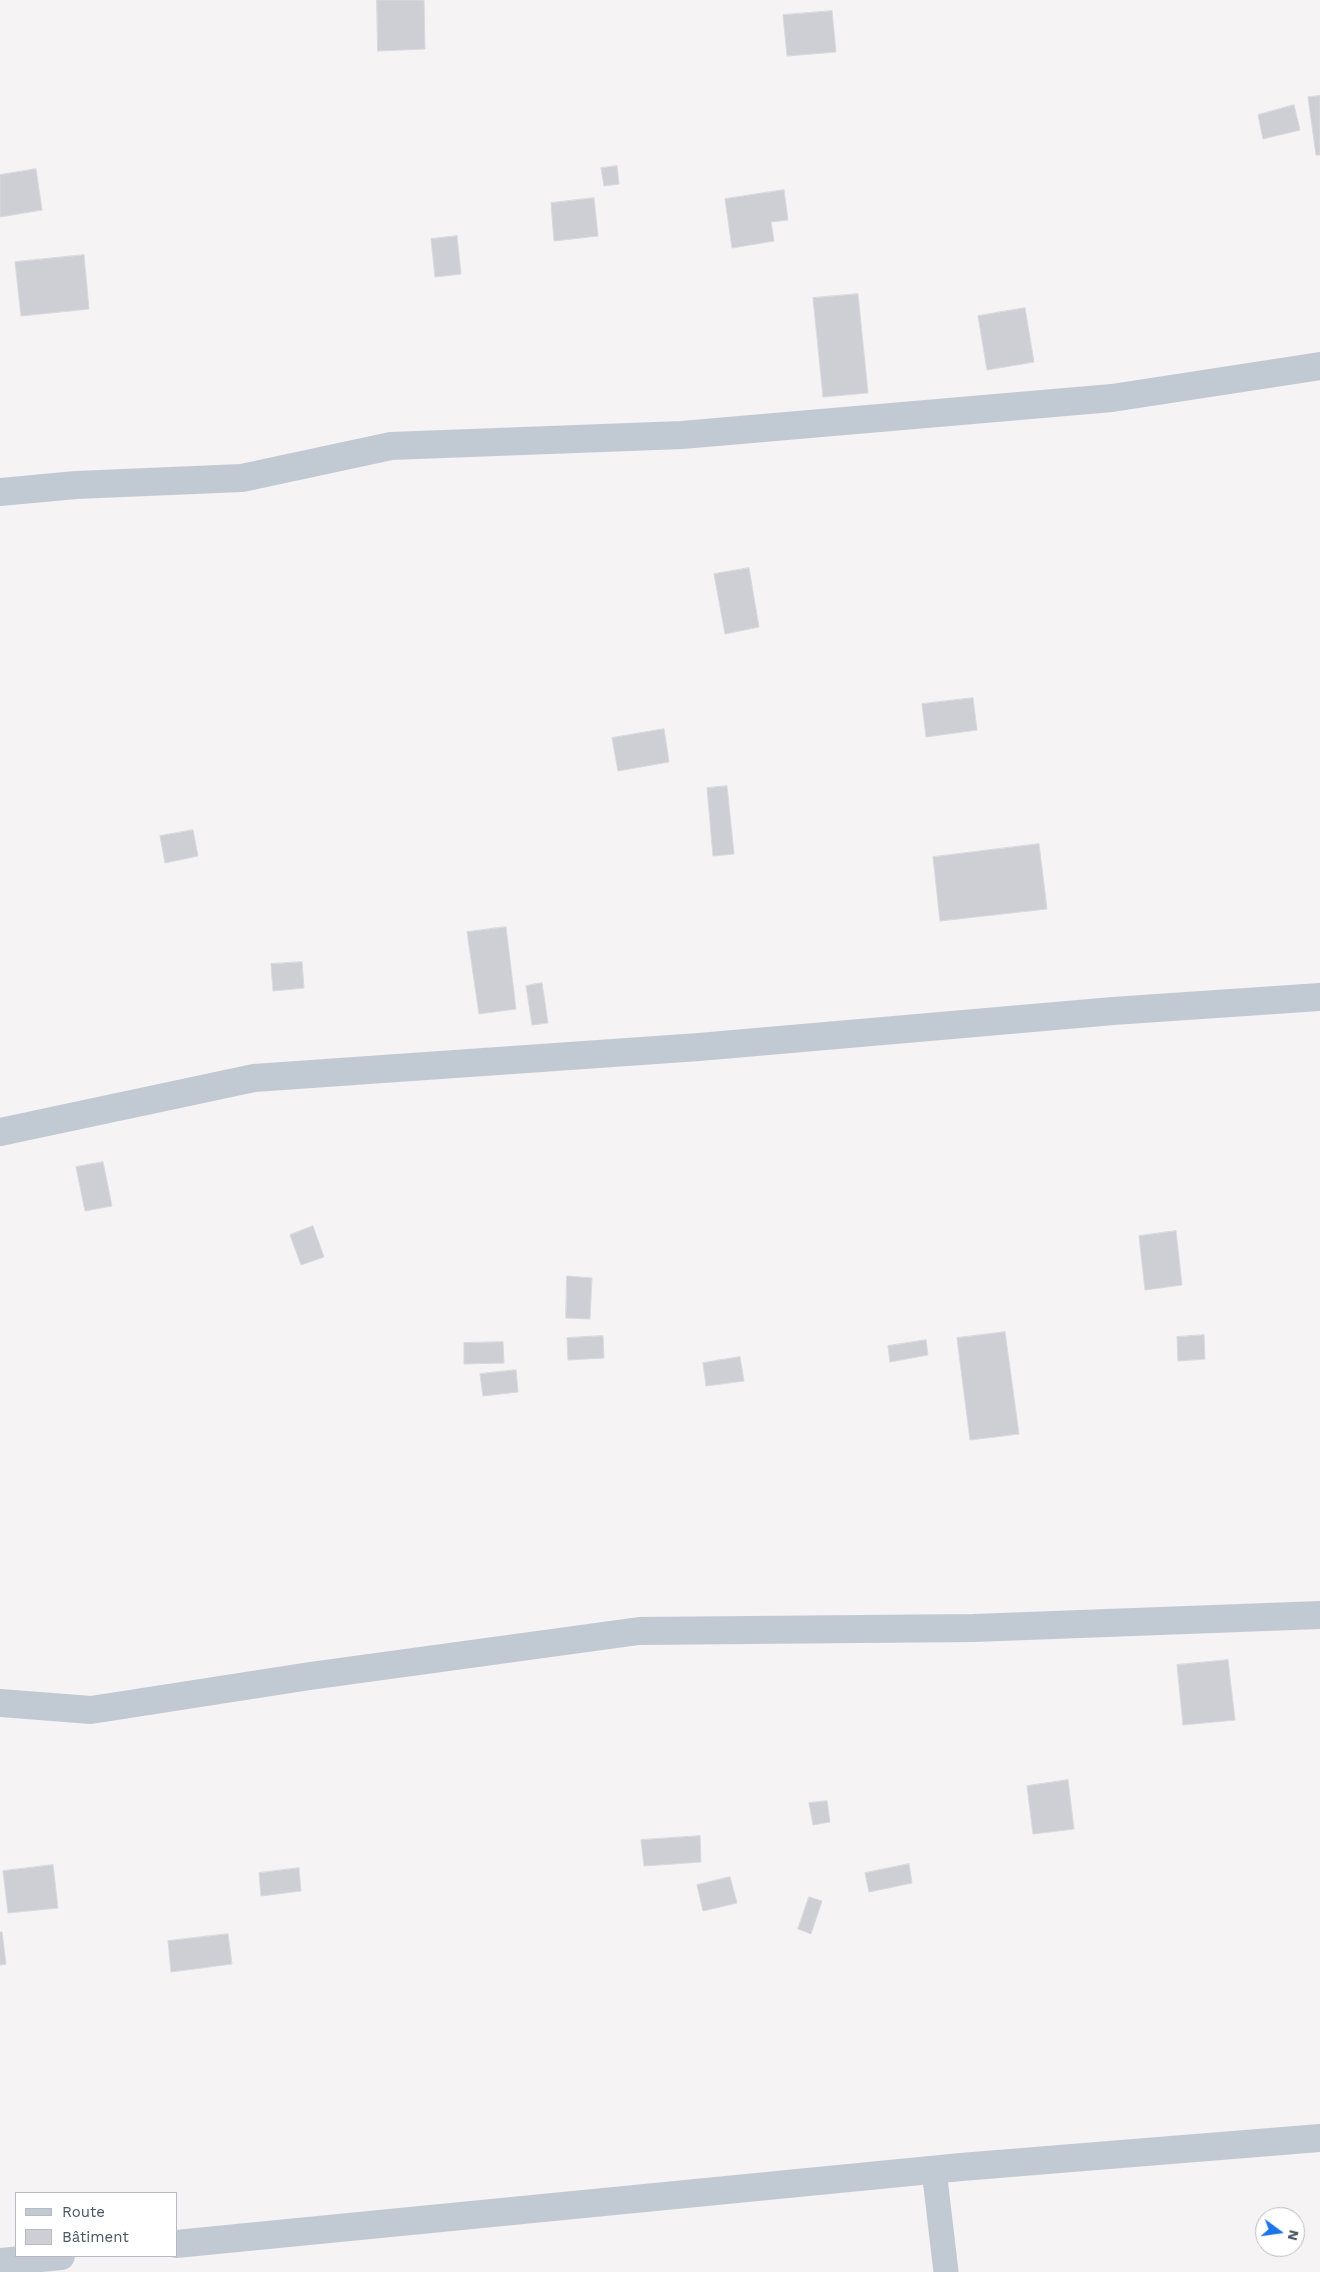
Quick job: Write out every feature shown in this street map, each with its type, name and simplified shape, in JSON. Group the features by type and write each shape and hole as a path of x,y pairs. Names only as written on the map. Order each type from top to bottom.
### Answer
{"street":[{"path":"0,492 76,485 242,478 391,446 682,435 1112,398 1320,366"},
{"path":"0,1132 254,1078 689,1048 1103,1012 1320,997"},
{"path":"0,1703 91,1710 310,1676 638,1631 974,1628 1320,1615"},
{"path":"178,2244 934,2170 1320,2138"},
{"path":"0,2262 51,2257"}],"lane":[{"path":"934,2170 946,2272"}],"building":[{"path":"377,0 424,0 425,49 378,51"},
{"path":"832,11 836,52 787,56 783,15"},
{"path":"1320,96 1320,155 1316,155 1308,97"},
{"path":"1294,105 1300,130 1263,139 1258,115"},
{"path":"617,166 619,184 604,186 601,168"},
{"path":"36,169 42,210 0,217 0,175"},
{"path":"784,190 788,220 771,222 774,241 732,248 725,199"},
{"path":"594,198 598,236 554,241 551,203"},
{"path":"457,236 461,274 435,277 431,239"},
{"path":"84,255 89,309 21,316 15,262"},
{"path":"858,294 868,393 823,397 813,298"},
{"path":"1025,308 1034,362 987,370 978,316"},
{"path":"749,568 759,627 725,634 714,574"},
{"path":"973,698 977,730 926,737 922,704"},
{"path":"664,729 669,762 618,771 612,738"},
{"path":"727,786 734,854 713,856 707,788"},
{"path":"193,830 198,856 165,863 160,836"},
{"path":"1039,844 1047,909 940,921 933,857"},
{"path":"506,927 516,1009 479,1014 467,932"},
{"path":"302,962 304,988 273,991 271,964"},
{"path":"542,983 548,1023 532,1025 526,986"},
{"path":"103,1162 112,1206 85,1211 76,1167"},
{"path":"313,1226 324,1257 301,1265 290,1235"},
{"path":"1176,1231 1182,1285 1145,1290 1139,1236"},
{"path":"567,1276 592,1278 590,1319 566,1318"},
{"path":"1005,1332 1019,1434 970,1440 957,1338"},
{"path":"1204,1335 1205,1359 1178,1361 1177,1337"},
{"path":"603,1336 604,1358 568,1360 567,1338"},
{"path":"926,1340 928,1355 890,1362 888,1346"},
{"path":"503,1342 504,1363 464,1364 464,1343"},
{"path":"740,1357 744,1381 706,1386 703,1363"},
{"path":"516,1370 518,1392 483,1396 480,1374"},
{"path":"1228,1660 1235,1720 1183,1725 1177,1665"},
{"path":"1068,1780 1074,1829 1033,1834 1027,1786"},
{"path":"827,1801 830,1822 813,1825 809,1803"},
{"path":"700,1836 701,1862 644,1866 641,1840"},
{"path":"909,1864 912,1883 869,1892 865,1873"},
{"path":"53,1865 58,1908 8,1913 3,1871"},
{"path":"299,1868 301,1891 261,1896 259,1873"},
{"path":"730,1877 737,1903 703,1911 697,1885"},
{"path":"809,1897 822,1901 811,1934 798,1929"},
{"path":"0,1932 2,1932 6,1964 0,1965"},
{"path":"228,1934 232,1964 171,1972 168,1941"}]}
